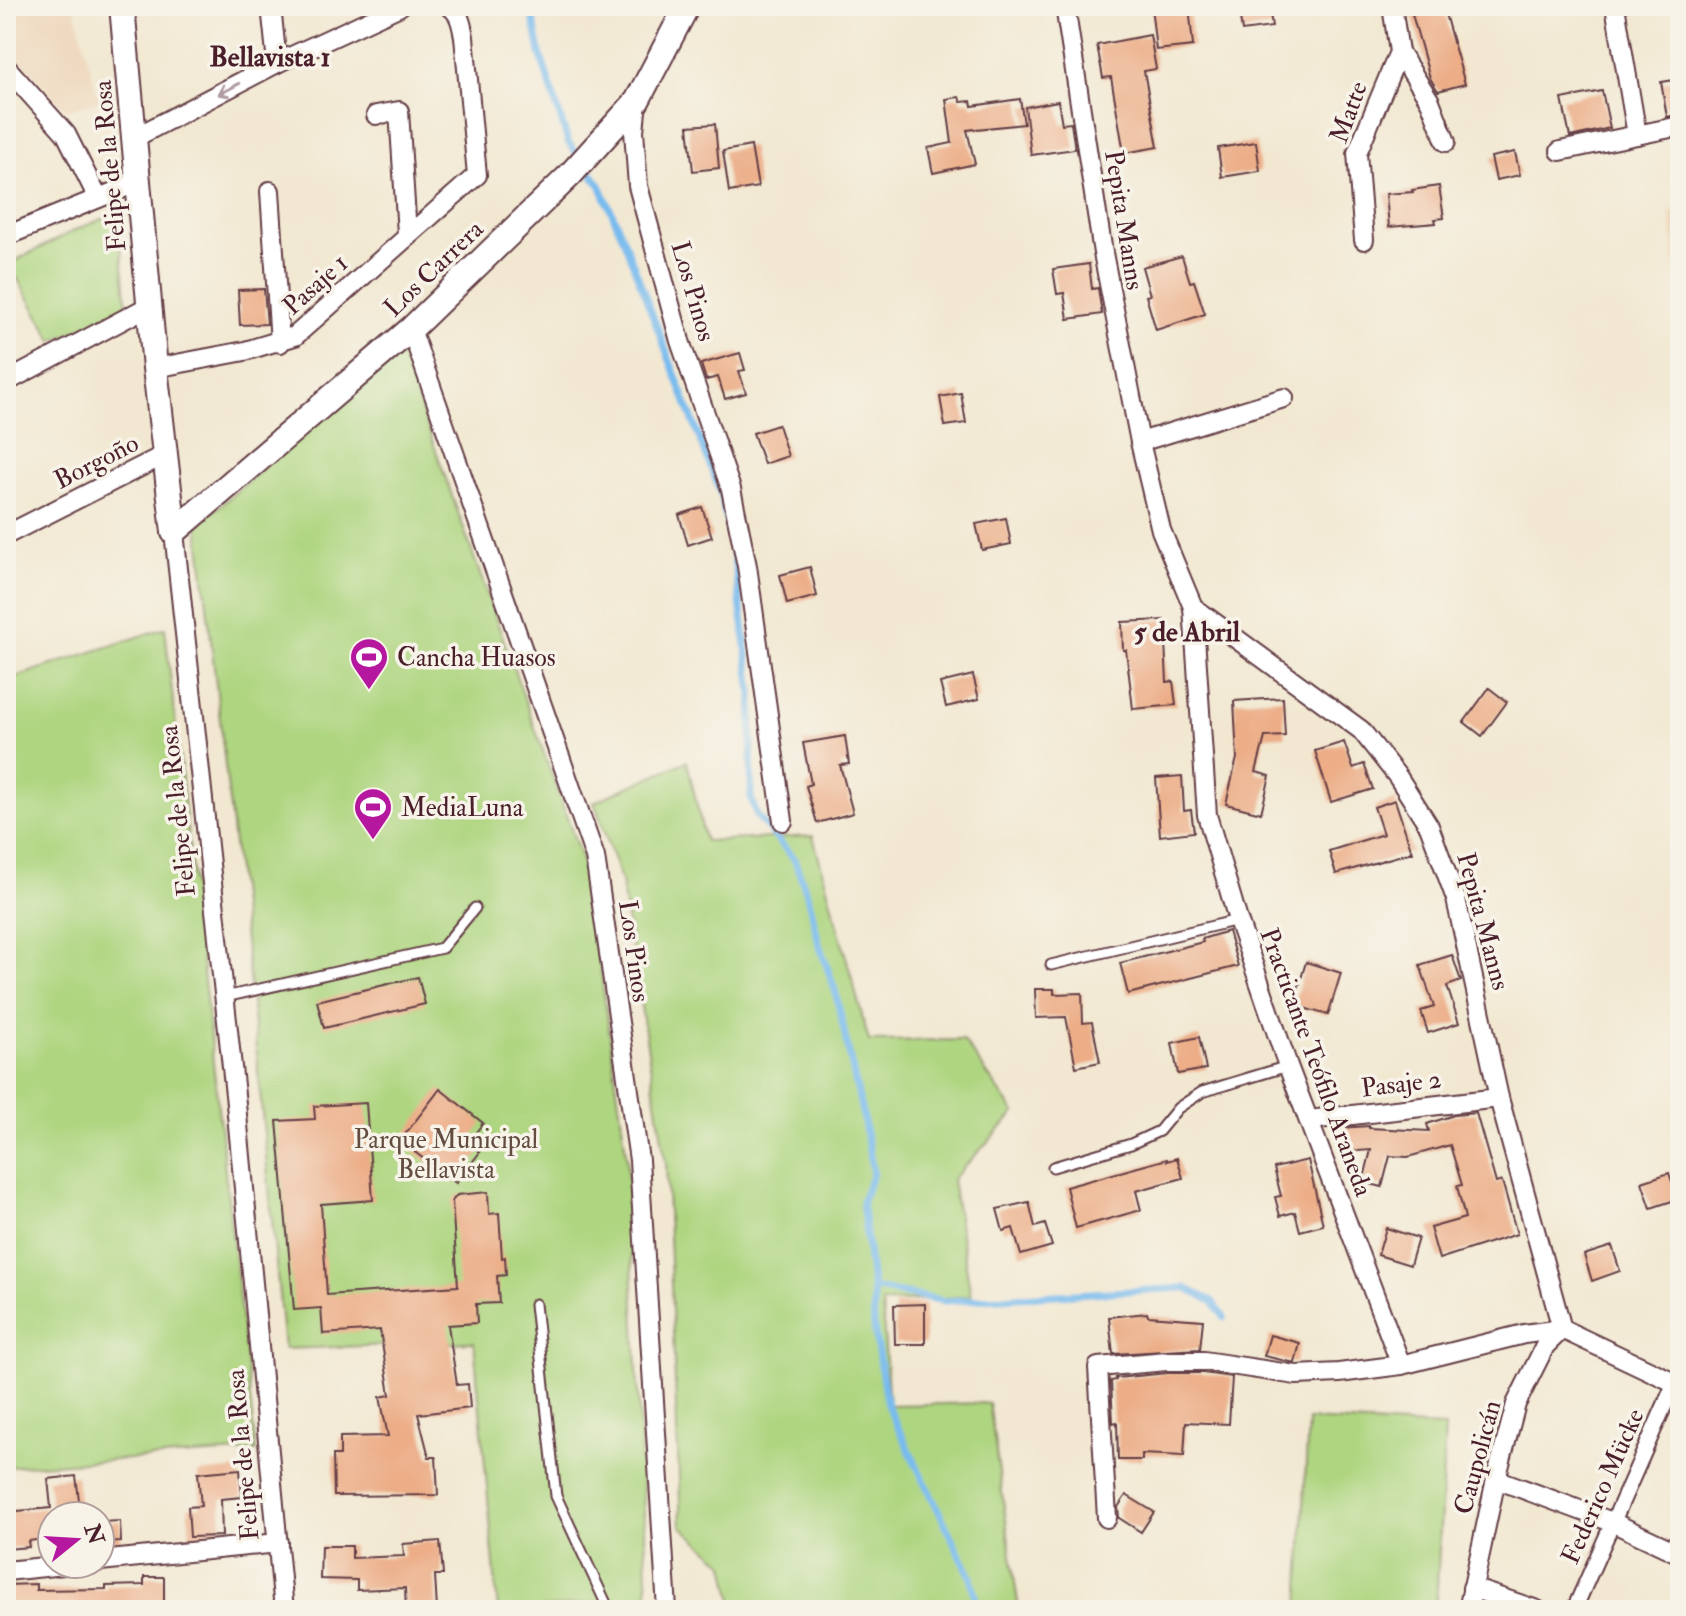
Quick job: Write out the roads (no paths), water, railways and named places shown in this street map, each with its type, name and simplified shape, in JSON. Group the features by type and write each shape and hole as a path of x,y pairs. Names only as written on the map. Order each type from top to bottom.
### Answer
{"street":[{"name":"Felipe de la Rosa","path":"122,6 155,368 225,997 284,1610"},
{"path":"271,6 277,63"},
{"name":"Los Carrera","path":"174,532 411,329 569,176 637,101 687,6"},
{"name":"Pepita Manns","path":"1065,6 1103,253 1140,442 1161,530 1193,607 1361,730 1398,777 1429,826 1456,899 1499,1098 1562,1329"},
{"path":"1392,6 1399,52 1430,101 1446,142"},
{"path":"1615,6 1637,135"},
{"path":"134,138 277,63 394,7"},
{"name":"Pasaje 1","path":"155,368 280,343 295,336 310,326 407,234 477,175 464,37 452,7"},
{"name":"Matte","path":"1364,240 1357,153 1399,52"},
{"path":"6,67 66,134 98,198"},
{"name":"Los Pinos","path":"637,101 634,131 638,186 680,341 731,489 747,566 783,821"},
{"path":"376,115 399,111 407,234"},
{"path":"1560,151 1680,126"},
{"path":"6,236 138,182"},
{"path":"270,191 280,343"},
{"path":"6,382 149,306"},
{"name":"Los Pinos","path":"411,329 595,857 639,1160 667,1610"},
{"path":"1140,442 1284,398"},
{"name":"Borgoño","path":"6,535 166,454"},
{"name":"Practicante Teófilo Araneda","path":"1193,607 1207,815 1238,920 1288,1066 1401,1365"},
{"name":"Pasaje 2","path":"1309,1120 1499,1098"},
{"path":"1107,1518 1098,1367 1204,1361 1296,1375 1339,1373 1401,1365 1524,1334 1562,1329 1677,1384"},
{"name":"Caupolicán","path":"1468,1610 1496,1479 1516,1404 1545,1346 1562,1329"},
{"name":"Federico Mücke","path":"1574,1610 1677,1384"},
{"path":"1496,1479 1612,1522 1680,1554"},
{"path":"116,1559 278,1543"},
{"path":"6,1571 36,1568"},
{"path":"1472,1588 1537,1610"}],"lane":[{"path":"225,997 442,948 475,908"},
{"path":"1051,965 1238,920"},
{"path":"1053,1167 1131,1144 1159,1131 1178,1108 1202,1092 1288,1066"},
{"path":"535,1304 556,1496 609,1610"}],"waterway":[{"path":"531,6 540,53 568,142 600,185 721,494 733,549 752,693 751,798 757,816 794,859 809,899 819,944 835,990 864,1121 873,1173 862,1201 874,1328 887,1405 971,1577 978,1610"},
{"path":"873,1292 878,1289 945,1301 1185,1288 1212,1301 1224,1317"}],"place":[{"name":"Cancha Huasos","path":"369,691"},
{"name":"MediaLuna","path":"373,841"}],"district":[{"name":"Bellavista 1","path":"270,56"},
{"name":"5 de Abril","path":"1187,631"}],"park label":[{"name":"Parque Municipal Bellavista","path":"446,1154"}]}
